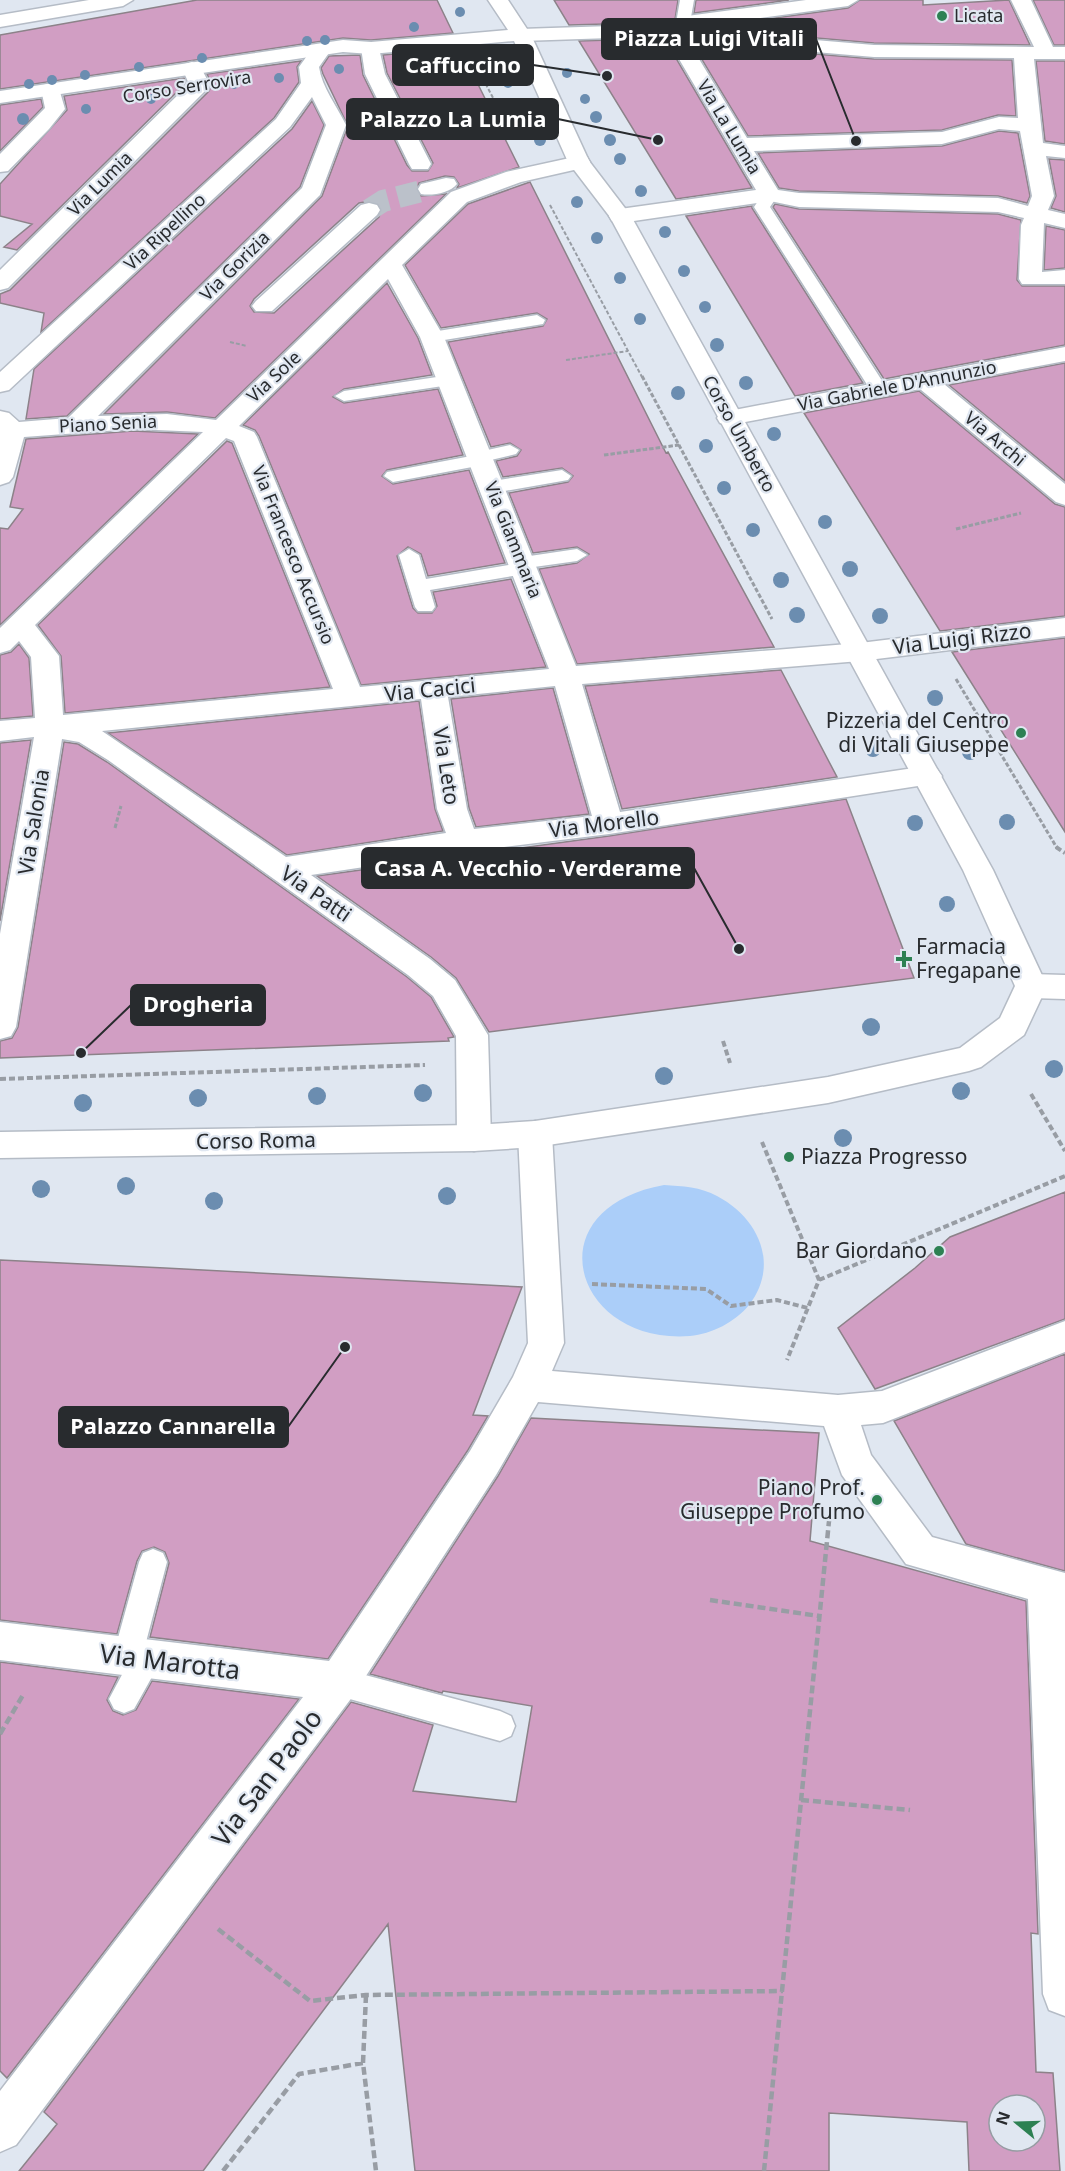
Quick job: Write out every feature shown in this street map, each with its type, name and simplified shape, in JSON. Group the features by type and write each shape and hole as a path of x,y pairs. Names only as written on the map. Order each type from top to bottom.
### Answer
{"street":[{"path":"0,21 123,0"},
{"name":"Corso Umberto","path":"498,0 521,35 579,162 620,216 978,870 1031,986"},
{"path":"684,29 848,0"},
{"path":"1021,0 1056,54"},
{"path":"684,29 891,51 1056,54"},
{"name":"Corso Serrovira","path":"0,97 53,99 196,76 314,67 356,59 371,48 461,39 684,29"},
{"name":"Via La Lumia","path":"684,29 689,59 770,195"},
{"path":"371,48 375,74 437,182"},
{"path":"1024,54 1032,148 1043,196 1032,225 1030,279 1065,278"},
{"name":"Via Ripellino","path":"0,385 282,123 314,67"},
{"name":"Via Gorizia","path":"74,426 312,190 336,125 322,96 314,67"},
{"name":"Via Lumia","path":"0,283 196,76"},
{"path":"0,165 42,125 53,99"},
{"name":"Corso Serrovira","path":"22,114 53,99"},
{"path":"739,145 942,138 999,123 1029,125"},
{"path":"1032,148 1065,152"},
{"name":"Via Sole","path":"0,644 221,427 392,265 437,182 514,177 579,162"},
{"path":"620,216 770,195 799,200 998,205 1065,221"},
{"path":"264,306 369,210"},
{"name":"Via Giammaria","path":"392,265 432,337 524,565 566,676 609,825"},
{"name":"Via Gabriele D'Annunzio","path":"729,418 1065,354"},
{"name":"Via Archi","path":"925,381 1065,497"},
{"name":"Piano Senia","path":"7,424 74,426 174,421 221,427"},
{"path":"0,477 7,424"},
{"name":"Via Francesco Accursio","path":"221,427 245,436 351,698"},
{"name":"Via Salonia","path":"0,1027 50,727 45,656 21,625"},
{"name":"Via Luigi Rizzo","path":"860,652 1065,627"},
{"name":"Via Cacici","path":"0,731 566,676 860,652"},
{"name":"Via Leto","path":"433,689 452,809 464,841"},
{"name":"Via Patti","path":"50,727 87,734 419,967 444,988 472,1035 474,1138"},
{"name":"Via Morello","path":"280,869 464,841 609,825 927,776"},
{"path":"1031,986 1065,987"},
{"name":"Corso Roma","path":"0,1144 474,1138 523,1135 745,1103 828,1090 969,1058 1013,1026 1031,986"},
{"name":"Via San Paolo","path":"0,2129 339,1682 483,1463 520,1398 546,1343 523,1135"},
{"path":"520,1398 838,1412 882,1407 1065,1336"},
{"path":"838,1412 855,1463 920,1551 1056,1589 1065,1994"},
{"name":"Via Marotta","path":"0,1641 339,1682"}],"lane":[{"path":"684,29 687,0"},
{"path":"770,195 762,207 879,390"},
{"path":"432,337 537,320"},
{"path":"344,396 450,380"},
{"path":"393,476 510,450"},
{"path":"493,487 562,476"},
{"path":"409,555 425,607"},
{"path":"418,586 577,555"},
{"path":"124,1699 137,1658 153,1562"},
{"path":"339,1682 500,1726"}],"path":[{"path":"461,39 515,140"},
{"path":"548,201 774,623"},
{"path":"566,360 628,351"},
{"path":"604,455 679,445"},
{"path":"956,529 1021,513"},
{"path":"954,676 1058,850 1065,853"},
{"path":"723,1041 745,1103 819,1280 788,1355"},
{"path":"0,1079 437,1065"},
{"path":"1031,1094 1065,1150"},
{"path":"819,1280 1065,1176"},
{"path":"586,1281 595,1285 706,1289 731,1306 777,1300 808,1308"},
{"path":"764,2171 831,1503"},
{"path":"710,1600 819,1616"},
{"path":"801,1800 910,1810"},
{"path":"177,1897 310,2001 366,1995 783,1991"},
{"path":"366,1995 363,2063 376,2171"},
{"path":"223,2171 299,2074 363,2063"}],"shaded area":[{"path":"664,1185 698,1189 711,1193 732,1205 754,1230 760,1244 764,1259 763,1274 758,1290 749,1305 737,1317 707,1333 690,1336 650,1333 618,1320 596,1299 584,1273 584,1246 596,1220 622,1199"}],"building":[{"path":"197,0 437,0 453,33 371,40 343,38 0,89 0,35"},
{"path":"554,0 678,0 674,26 641,23 569,25"},
{"path":"696,0 789,0 694,13"},
{"path":"860,0 923,0 923,5 1009,0 1030,45 874,43 703,28 848,8"},
{"path":"1033,0 1065,0 1065,45 1054,45"},
{"path":"641,39 674,42 677,60 752,188 676,199 579,41"},
{"path":"699,44 874,59 1012,60 1016,116 998,115 942,130 748,136 701,58"},
{"path":"460,48 519,167 457,188 459,184 454,177 445,176 419,183 416,190 421,196 446,194 215,418 167,412 104,414 322,196 348,126 321,68 329,56 360,55 363,75 407,165 412,171 428,171 433,163 387,73 383,55","holes":["370,201 378,203 382,209 379,217 274,313 254,312 250,306 254,299 359,203"]},
{"path":"301,61 297,67 299,82 274,118 41,332 44,313 0,303 0,294 10,290 209,91 212,84 207,74"},
{"path":"1036,61 1065,61 1065,144 1045,141"},
{"path":"184,78 186,83 17,250 4,247 32,224 0,216 0,184 67,110 64,96"},
{"path":"41,99 43,107 0,151 0,105"},
{"path":"312,101 324,125 300,187 67,416 26,419 34,369 292,129"},
{"path":"999,131 1018,133 1030,196 1027,203 998,196 799,191 779,188 758,153 942,146"},
{"path":"1049,159 1065,160 1065,212 1051,208 1056,196"},
{"path":"530,182 666,453 668,452 774,647 577,664 539,569 577,563 589,554 577,547 533,553 509,493 568,482 573,476 562,468 503,477 496,461 517,456 521,450 510,443 491,447 448,342 543,326 547,319 537,313 441,328 405,265 468,204"},
{"path":"775,204 799,209 998,214 1021,220 1017,280 1022,286 1065,286 1065,345 884,379 773,207"},
{"path":"752,206 863,383 795,396 686,216"},
{"path":"1046,226 1065,230 1065,268 1044,270"},
{"path":"387,283 418,338 432,375 344,389 333,397 344,403 438,389 463,455 387,470 382,476 393,484 469,470 505,563 428,576 421,554 408,547 397,556 413,608 418,613 432,613 437,606 433,592 511,579 546,667 361,685 259,436 255,430 243,425"},
{"path":"1065,363 1065,481 949,385"},
{"path":"919,391 1055,504 1065,507 1065,616 940,631 804,413"},
{"path":"133,431 198,434 0,625 0,528 8,529 23,509 10,507 26,439"},
{"path":"227,441 232,443 330,687 65,713 61,656 38,625"},
{"path":"1065,638 1065,832 952,652"},
{"path":"19,644 29,658 33,716 0,719 0,655 11,652"},
{"path":"781,670 837,777 622,809 585,686"},
{"path":"553,688 589,814 476,827 469,808 451,699"},
{"path":"419,701 435,809 443,831 287,855 108,733"},
{"path":"31,740 0,921 0,743"},
{"path":"64,742 78,744 107,762 407,977 431,997 454,1037 448,1038 449,1041 0,1058 0,1041 12,1038 18,1027"},
{"path":"846,799 914,978 489,1032 456,978 431,957 317,876 609,836"},
{"path":"1065,1192 1065,1319 875,1389 838,1328 915,1268 950,1237"},
{"path":"0,1260 522,1287 473,1415 488,1416 468,1450 328,1659 150,1637 169,1563 165,1552 154,1547 142,1551 137,1561 117,1634 0,1620"},
{"path":"1065,1354 1065,1571 966,1544 894,1421"},
{"path":"531,1418 819,1433 810,1541 1026,1601 1038,1934 1031,1933 1036,2072 1053,2073 1060,2171 969,2171 967,2122 829,2113 829,2171 415,2171 388,1924 203,2171 19,2171 57,2124 44,2112 351,1702 433,1725 413,1791 516,1802 532,1706 443,1691 442,1693 370,1674 498,1476"},
{"path":"0,1662 118,1677 107,1700 113,1711 123,1715 136,1710 152,1681 299,1699 7,2078 0,2071"}],"tunnel":[{"path":"369,210 383,201 429,189"}],"place":[{"name":"Licata","path":"942,16"},
{"name":"Caffuccino","path":"607,76"},
{"name":"Palazzo La Lumia","path":"658,140"},
{"name":"Piazza Luigi Vitali","path":"856,141"},
{"name":"Pizzeria del Centro di Vitali Giuseppe","path":"1021,733"},
{"name":"Casa A. Vecchio - Verderame","path":"739,949"},
{"name":"Farmacia Fregapane","path":"904,959"},
{"name":"Drogheria","path":"81,1053"},
{"name":"Piazza Progresso","path":"789,1157"},
{"name":"Bar Giordano","path":"939,1251"},
{"name":"Palazzo Cannarella","path":"345,1347"},
{"name":"Piano Prof. Giuseppe Profumo","path":"877,1500"}]}
